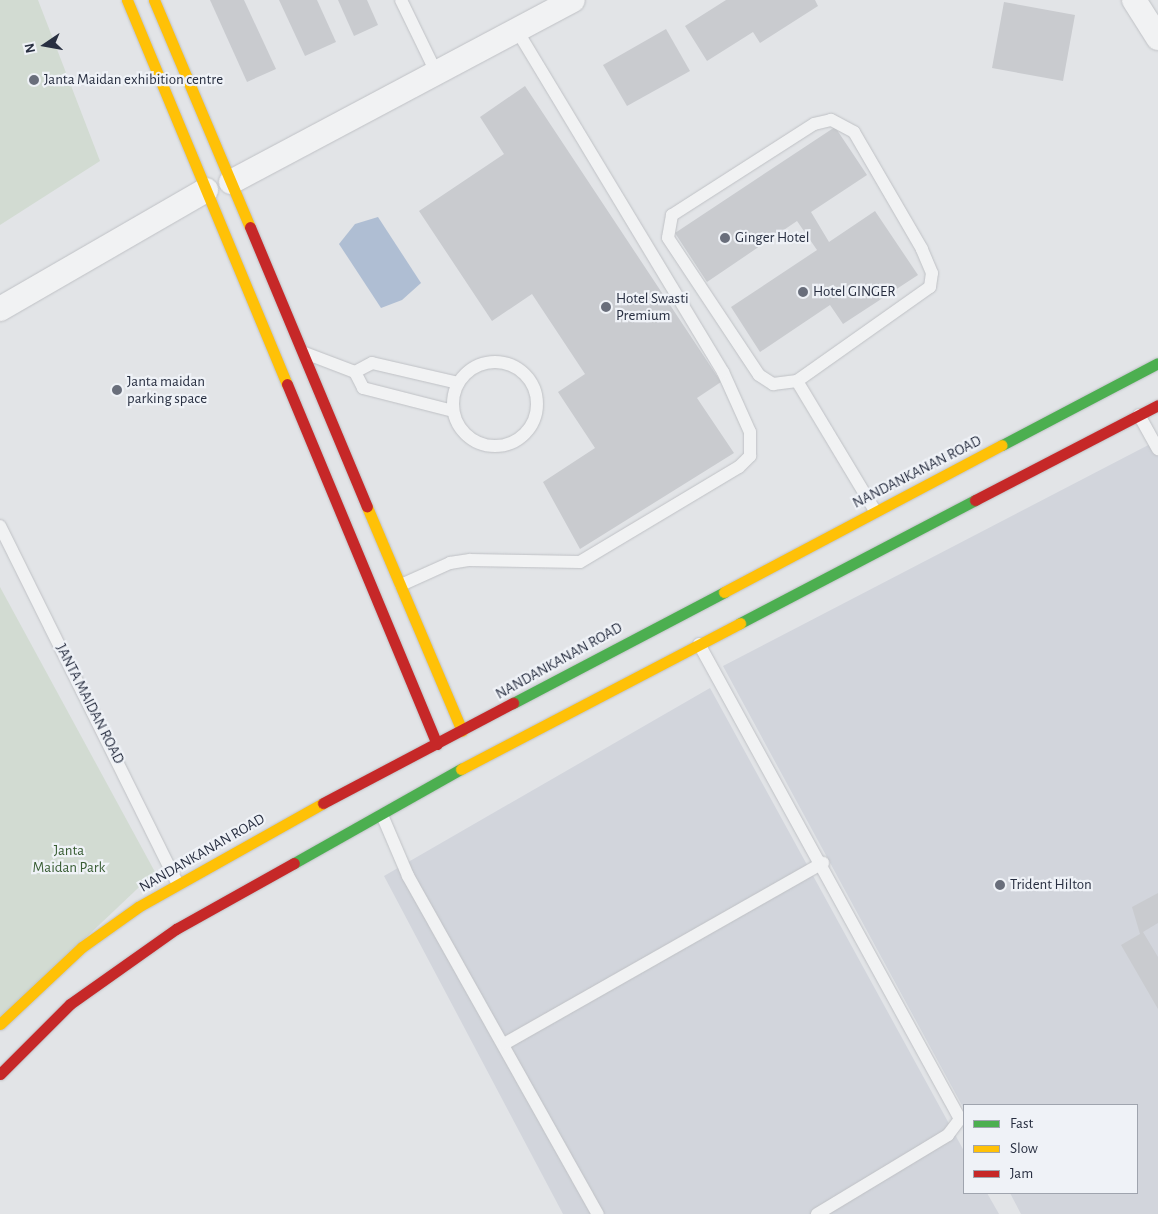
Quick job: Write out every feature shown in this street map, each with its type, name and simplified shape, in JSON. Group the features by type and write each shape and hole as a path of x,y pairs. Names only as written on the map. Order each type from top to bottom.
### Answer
{"main road":[{"path":"127,0 182,122 206,190 437,744"},
{"path":"154,0 462,731"},
{"name":"NANDANKANAN ROAD","path":"0,1024 82,947 178,884 875,511 1158,364"},
{"path":"0,1074 70,1004 176,929 382,815 699,644 1158,405"}],"street":[{"path":"231,182 573,0"},
{"path":"1134,0 1158,38"},
{"path":"0,309 206,190"}],"lane":[{"path":"401,0 437,74"},
{"path":"400,585 450,563 470,560 580,562 739,467 750,456 750,432 723,372 517,30"},
{"path":"831,120 854,132 922,249 932,274 930,287 797,380 773,384 759,375 674,251 667,225 680,210 814,124 831,120"},
{"path":"302,352 355,372 363,388 454,412"},
{"path":"355,372 372,363 458,383"},
{"path":"507,363 530,380 538,407 528,433 517,441 490,447 466,436 454,412 458,383 479,365 507,363"},
{"path":"797,380 875,511"},
{"path":"1139,415 1158,449"},
{"name":"JANTA MAIDAN ROAD","path":"0,526 178,884"},
{"path":"699,644 823,863 960,1119 948,1135 817,1214"},
{"path":"382,815 408,876 598,1214"},
{"path":"504,1044 823,863"}],"shaded area":[{"name":"Trident Hilton","path":"1158,440 1158,1214 1021,1214 1011,1194 1138,1194 1138,1104 963,1104 963,1107 723,666"},
{"path":"710,688 963,1149 963,1194 988,1194 999,1214 563,1214 384,876"}],"green space":[{"name":"Janta Maidan exhibition centre","path":"0,0 38,0 100,161 0,225"},
{"name":"Janta Maidan Park","path":"0,587 155,872 0,1019"}],"water":[{"path":"378,217 421,283 402,300 381,308 339,244 355,224"}],"building":[{"path":"210,0 244,0 276,69 247,82"},
{"path":"279,0 317,0 336,42 305,56"},
{"path":"338,0 367,0 378,25 354,36"},
{"path":"726,0 815,0 818,6 760,43 753,32 707,61 685,26"},
{"path":"1004,2 1075,15 1063,81 992,68"},
{"path":"666,29 690,71 627,106 603,65"},
{"name":"Hotel Swasti Premium","path":"525,86 721,382 697,398 734,453 580,549 543,482 595,448 558,392 585,374 532,294 492,321 419,211 504,154 480,117"},
{"name":"Ginger Hotel","path":"835,127 867,175 811,212 829,242 875,211 918,275 843,324 830,305 760,352 731,307 817,250 797,221 707,282 675,233"},
{"path":"1158,893 1158,923 1143,932 1158,957 1158,1009 1121,945 1140,934 1132,907"}],"traffic: fast":[{"path":"1002,445 1158,363"},
{"path":"740,623 975,500"},
{"path":"513,703 724,592"},
{"path":"294,863 461,769"}],"traffic: slow":[{"path":"127,0 287,384"},
{"path":"154,0 250,227"},
{"path":"724,592 1002,445"},
{"path":"367,507 462,731"},
{"path":"461,769 740,623"},
{"path":"0,1024 82,947 138,907 323,803"}],"traffic: jam":[{"path":"250,227 367,507"},
{"path":"287,384 437,744"},
{"path":"975,500 1158,405"},
{"path":"323,803 513,703"},
{"path":"0,1074 70,1004 176,929 294,863"}],"place":[{"name":"Janta Maidan exhibition centre","path":"34,80"},
{"name":"Ginger Hotel","path":"725,238"},
{"name":"Hotel GINGER","path":"803,292"},
{"name":"Hotel Swasti Premium","path":"606,307"},
{"name":"Janta maidan parking space","path":"117,390"},
{"name":"Trident Hilton","path":"1000,885"}]}
